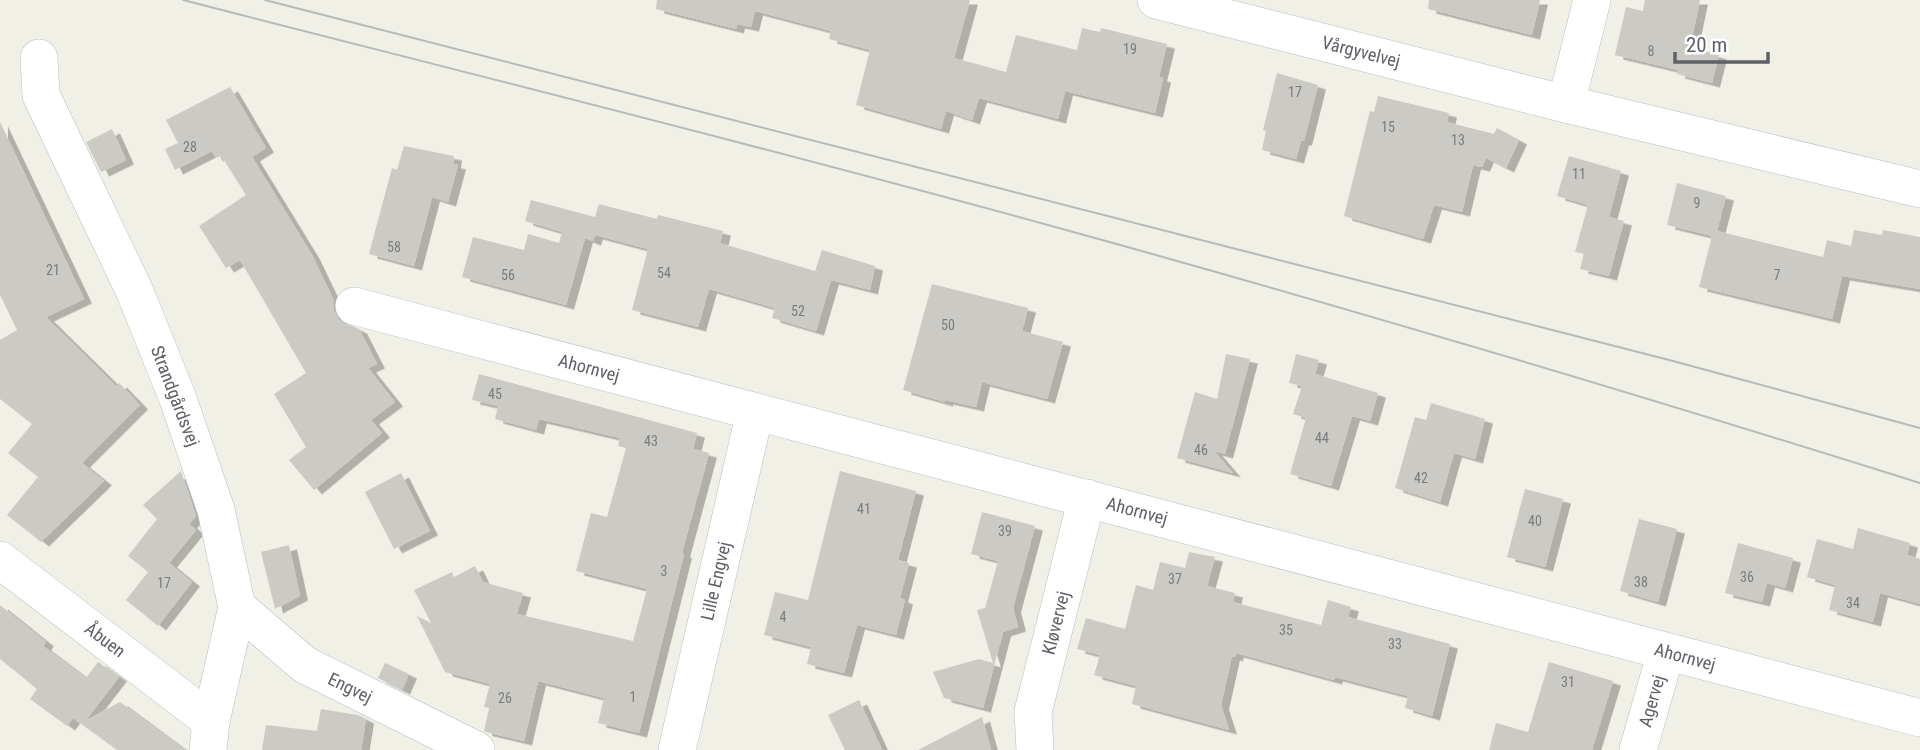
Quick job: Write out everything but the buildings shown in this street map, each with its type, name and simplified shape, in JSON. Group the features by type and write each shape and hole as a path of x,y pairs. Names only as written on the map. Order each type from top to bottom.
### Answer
{"street":[{"name":"Vårgyvelvej","path":"1156,0 1566,104 1920,189"},
{"path":"1566,104 1592,0"},
{"name":"Strandgårdsvej","path":"39,58 41,95 135,292 178,399 216,510 237,607 210,736"},
{"name":"Ahornvej","path":"354,306 1920,718"},
{"name":"Lille Engvej","path":"677,750 755,412"},
{"name":"Kløvervej","path":"1035,750 1033,712 1087,498"},
{"name":"Åbuen","path":"0,560 210,736"},
{"name":"Engvej","path":"237,607 304,666 476,750"},
{"name":"Agervej","path":"1638,750 1666,652"}],"tram line":[{"path":"183,0 753,146 1095,238 1509,357 1920,483"},
{"path":"265,0 1673,361 1920,428"}]}
